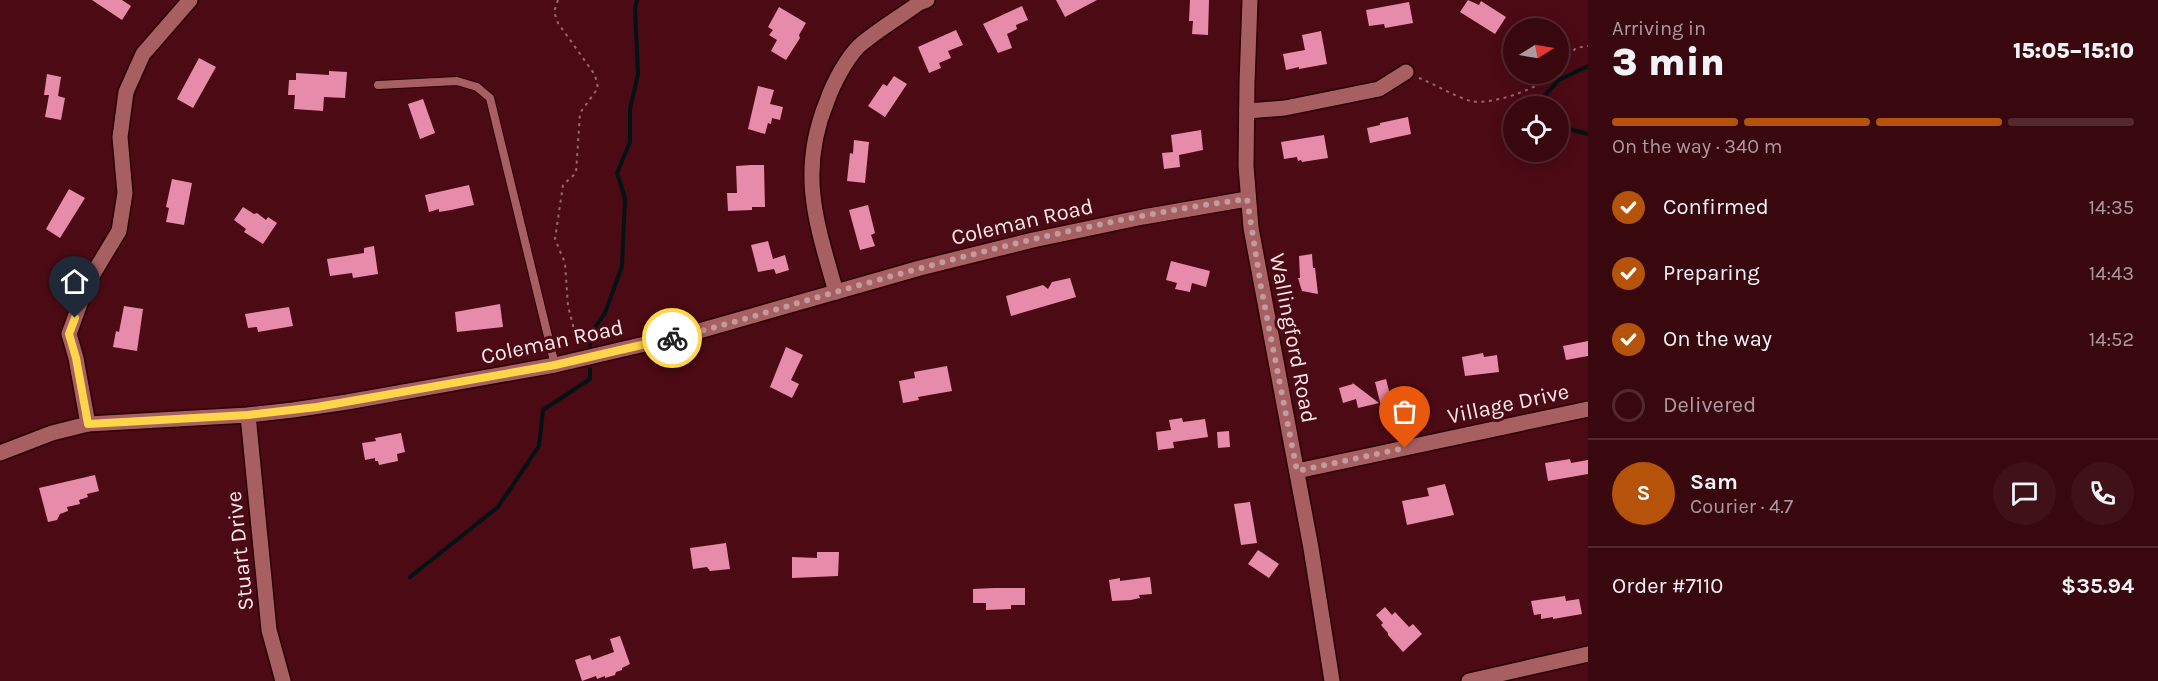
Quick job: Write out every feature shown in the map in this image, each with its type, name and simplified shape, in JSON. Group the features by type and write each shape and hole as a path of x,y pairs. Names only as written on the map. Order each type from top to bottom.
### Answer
{"street":[{"path":"88,424 76,358 69,334 87,284 119,231 125,193 120,137 126,92 143,54 190,0"},
{"path":"836,292 817,228 812,197 811,160 817,125 833,84 859,46 919,3 927,0"},
{"name":"Wallingford Road","path":"1250,0 1247,199 1261,287 1297,471 1332,681"},
{"path":"1247,111 1285,108 1378,89 1406,72"},
{"name":"Coleman Road","path":"0,453 52,433 88,424 248,415 347,402 555,365 692,333 954,260 1082,229 1247,199"},
{"name":"Village Drive","path":"1297,471 1588,409"},
{"name":"Stuart Drive","path":"248,415 269,630 283,681"},
{"path":"1469,681 1588,654"}],"lane":[{"path":"378,85 457,81 477,87 490,98 555,365"}],"path":[{"path":"558,0 554,12 558,23 595,75 598,88 580,113 576,173 563,185 555,239 565,263 568,306 582,359"},
{"path":"1569,55 1576,48 1588,46"},
{"path":"1406,72 1472,102 1507,98 1540,84"}],"building":[{"path":"92,0 122,0 131,6 122,20"},
{"path":"1056,0 1097,0 1065,17"},
{"path":"1190,0 1209,0 1208,35 1192,34 1193,21 1189,21"},
{"path":"1468,0 1479,5 1481,1 1506,17 1503,18 1495,34 1460,12"},
{"path":"1409,2 1413,23 1385,28 1384,24 1369,26 1366,10"},
{"path":"1022,6 1028,20 1016,25 1017,29 1007,34 1012,48 998,53 983,24"},
{"path":"779,7 806,23 799,35 800,38 786,60 771,51 777,40 769,35 773,30 768,27"},
{"path":"956,30 963,45 948,51 951,58 939,63 941,68 929,73 918,47"},
{"path":"1321,31 1327,64 1286,70 1283,54 1305,50 1302,35"},
{"path":"199,58 216,67 193,108 177,99"},
{"path":"329,71 347,72 345,98 324,97 323,111 294,109 295,95 288,95 289,80 296,80 296,73 329,75"},
{"path":"47,74 61,77 58,96 65,98 61,120 45,117 49,95 44,95"},
{"path":"894,76 907,84 885,117 868,106 883,84 887,86"},
{"path":"758,86 774,90 770,104 783,107 780,120 772,118 765,134 748,129"},
{"path":"423,99 435,133 420,139 408,104"},
{"path":"1408,117 1411,134 1370,143 1367,128"},
{"path":"1201,130 1203,150 1179,155 1180,167 1164,169 1162,153 1173,152 1171,135"},
{"path":"1324,135 1328,158 1302,162 1298,161 1297,157 1284,159 1281,142"},
{"path":"854,140 869,142 865,183 847,181"},
{"path":"764,165 765,207 728,211 727,193 737,193 736,166"},
{"path":"172,179 192,183 184,225 166,222 169,208 166,207"},
{"path":"469,185 474,205 429,212 425,195"},
{"path":"69,189 85,198 60,238 46,229"},
{"path":"868,205 875,233 871,235 875,246 860,250 849,210"},
{"path":"243,207 266,220 268,217 277,223 263,244 244,232 246,229 234,220"},
{"path":"768,241 773,259 785,255 789,270 776,274 774,269 758,272 751,245"},
{"path":"374,246 378,274 353,278 352,273 330,276 327,259 364,253 364,248"},
{"path":"1312,254 1318,294 1302,291 1298,278 1300,278 1299,256"},
{"path":"1171,261 1210,271 1206,287 1192,283 1190,292 1175,289 1177,283 1166,280"},
{"path":"1070,278 1076,297 1011,316 1006,296 1043,285 1048,289 1052,282"},
{"path":"500,304 503,327 457,332 455,312"},
{"path":"124,306 143,309 137,351 113,347 116,331 119,332"},
{"path":"289,307 293,326 258,332 257,327 248,328 245,314"},
{"path":"1588,341 1588,356 1566,360 1563,346"},
{"path":"786,347 803,355 791,380 799,384 792,398 770,387"},
{"path":"1483,353 1484,357 1497,355 1499,372 1465,376 1462,357"},
{"path":"947,366 952,391 918,397 919,400 903,403 899,381 915,378 914,372"},
{"path":"1386,379 1392,403 1381,406 1375,382"},
{"path":"1352,382 1379,403 1358,408 1356,399 1343,403 1339,388 1353,384"},
{"path":"1182,418 1183,422 1205,419 1208,437 1173,442 1174,448 1158,450 1156,432 1171,430 1169,420"},
{"path":"1229,431 1230,447 1218,448 1217,432"},
{"path":"401,433 405,452 397,454 398,461 379,465 375,458 365,460 362,443"},
{"path":"1570,459 1571,463 1588,460 1588,474 1548,481 1545,463"},
{"path":"95,475 99,491 87,494 88,497 79,500 80,504 67,507 68,511 60,514 57,520 48,522 39,488"},
{"path":"1445,484 1454,515 1407,525 1402,501 1429,496 1427,488"},
{"path":"1250,502 1257,543 1241,545 1234,504"},
{"path":"726,543 730,569 710,571 707,567 693,569 690,548"},
{"path":"1258,550 1279,564 1269,578 1248,564"},
{"path":"817,552 839,552 838,576 792,578 792,557 817,558"},
{"path":"1150,577 1152,594 1139,595 1140,598 1131,600 1112,601 1109,580 1120,578 1120,581"},
{"path":"1025,588 1025,605 1011,605 1011,609 986,610 986,603 973,603 973,589"},
{"path":"1565,596 1566,601 1579,599 1582,614 1553,619 1553,617 1541,619 1541,614 1534,615 1531,601"},
{"path":"1385,607 1392,615 1395,612 1409,627 1413,624 1422,634 1403,652 1388,635 1381,625 1383,623 1376,615"},
{"path":"620,636 630,664 616,672 615,675 597,679 596,676 582,681 575,660 590,655 592,660 614,652 610,639"}],"waterway":[{"path":"590,346 590,335 605,313 622,266 625,198 617,173 630,142 630,109 638,74 635,9 637,0"},
{"path":"1545,96 1559,80 1588,66"},
{"path":"1569,129 1588,134"},
{"path":"410,577 498,507 539,446 543,410 590,379 590,369"}],"way so far":[{"path":"672,338 920,268 1014,245 1123,220 1247,199 1261,287 1297,471 1405,448"}],"route":[{"path":"75,318 69,334 76,358 88,424 248,415 317,407 555,365 672,338"}]}
